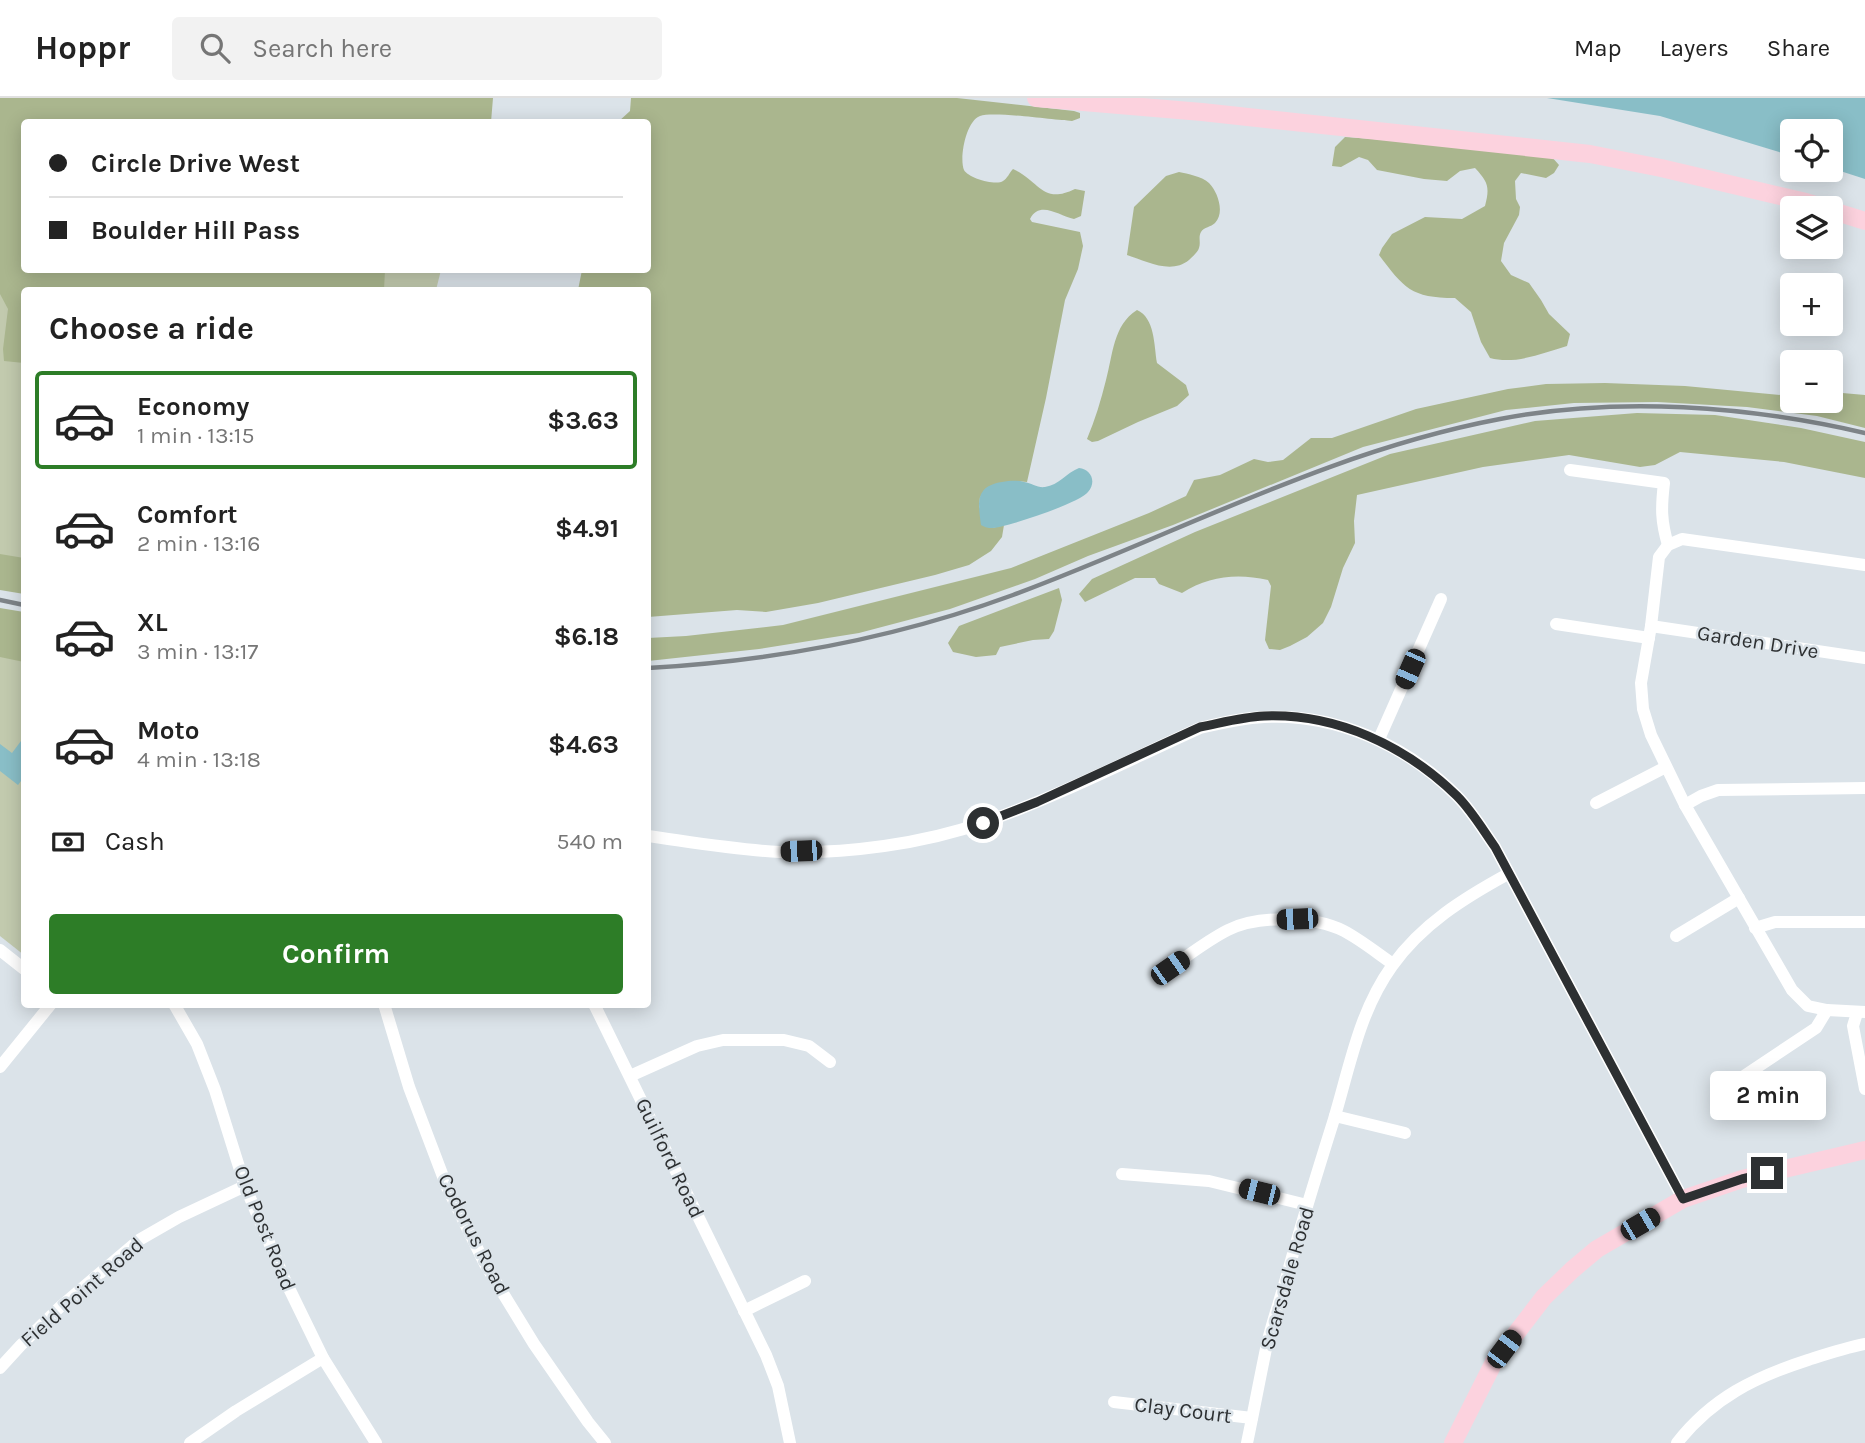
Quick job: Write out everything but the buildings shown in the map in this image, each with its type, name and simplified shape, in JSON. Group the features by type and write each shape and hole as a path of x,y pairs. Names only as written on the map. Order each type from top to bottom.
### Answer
{"street":[{"path":"1036,98 1590,154 1780,196"},
{"path":"1843,214 1865,221"},
{"path":"1570,470 1664,483 1661,509 1668,545"},
{"path":"1862,1016 1808,1006 1792,990 1666,767 1651,735 1643,709 1641,683 1659,557 1668,545 1682,539 1865,565"},
{"path":"1379,739 1441,598"},
{"name":"Garden Drive","path":"1556,624 1650,632 1865,658"},
{"path":"651,836 738,849 781,852 890,845 983,823 1037,802 1200,727 1263,716 1291,717 1324,722 1379,739 1427,769 1458,796 1495,847 1683,1199"},
{"path":"1596,803 1666,767"},
{"path":"1685,804 1718,790 1865,788"},
{"name":"Scarsdale Road","path":"1247,1443 1268,1342 1307,1205 1350,1057 1377,989 1393,964 1439,916 1508,874"},
{"path":"1676,936 1739,898"},
{"path":"1170,968 1230,928 1256,921 1297,919 1343,930 1393,964"},
{"path":"1755,928 1775,922 1865,922"},
{"path":"0,950 21,967"},
{"path":"0,1068 48,1008"},
{"name":"Old Post Road","path":"176,1008 197,1044 215,1090 245,1185 285,1280 323,1358 376,1443"},
{"name":"Codorus Road","path":"385,1008 409,1087 447,1187 485,1264 534,1344 605,1443"},
{"name":"Guilford Road","path":"596,1008 766,1355 778,1386 790,1443"},
{"path":"1732,1084 1816,1028 1827,1010"},
{"path":"1862,1016 1853,1026 1865,1089"},
{"path":"630,1076 697,1046 723,1041 784,1040 809,1046 830,1062"},
{"path":"1335,1116 1405,1133"},
{"path":"1453,1443 1494,1362 1544,1297 1597,1250 1683,1199 1742,1179 1865,1150"},
{"path":"1122,1174 1209,1181 1307,1205"},
{"name":"Field Point Road","path":"0,1368 60,1307 139,1240 178,1217 245,1185"},
{"path":"744,1311 804,1282"},
{"path":"1677,1443 1707,1412 1744,1385 1792,1365 1865,1344"},
{"path":"190,1443 236,1410 323,1358"},
{"name":"Clay Court","path":"1114,1402 1252,1418"}],"green space":[{"path":"0,98 21,119 21,273 440,273 437,287 21,287 21,590 0,587"},
{"path":"0,98 493,98 491,119 21,119 21,273 385,273 384,287 21,287 21,363 4,361 8,309 0,294"},
{"path":"631,98 957,98 1080,113 1080,118 1072,121 1010,115 980,116 971,125 965,140 962,157 964,170 976,178 999,182 1006,179 1013,169 1048,193 1064,193 1075,189 1085,191 1081,216 1074,219 1044,210 1034,213 1030,219 1032,222 1080,232 1083,246 1078,269 1065,300 1027,482 1015,481 980,497 979,507 992,528 1004,525 1002,537 991,551 969,565 818,603 766,612 737,610 651,617 651,287 579,287 581,273 651,273 651,119 621,119 630,111"},
{"path":"1345,137 1457,145 1551,156 1559,165 1554,173 1546,178 1521,173 1515,181 1519,215 1504,243 1501,261 1511,275 1529,283 1549,314 1570,334 1567,346 1519,359 1490,358 1481,342 1471,312 1455,298 1428,296 1402,283 1379,255 1392,234 1425,217 1462,219 1485,206 1485,181 1475,168 1460,171 1447,181 1377,170 1368,160 1359,157 1341,167 1332,166 1335,147"},
{"path":"1179,172 1209,183 1219,203 1218,219 1202,230 1198,250 1182,264 1166,267 1127,255 1134,207 1166,176"},
{"path":"1137,310 1143,314 1150,326 1157,363 1186,385 1189,395 1177,406 1092,442 1087,439 1100,402 1118,332 1129,316"},
{"path":"1605,383 1685,386 1780,395 1780,411 1657,402 1574,403 1506,410 1363,447 1173,525 950,609 859,633 759,649 651,661 651,638 783,625 1011,568 1186,496 1194,480 1220,475 1254,459 1268,462 1283,460 1311,438 1332,438 1416,409 1508,389 1546,384"},
{"path":"1843,393 1865,395 1865,428 1794,413 1843,413"},
{"path":"1637,413 1715,415 1801,428 1865,442 1865,478 1784,462 1680,452 1655,465 1640,467 1569,455 1483,467 1357,495 1355,543 1343,568 1331,607 1323,623 1307,637 1280,650 1269,649 1265,640 1271,586 1268,580 1224,578 1202,583 1182,593 1159,584 1155,578 1135,578 1085,602 1079,594 1092,579 1195,532 1390,454 1535,421"},
{"path":"0,554 21,558 21,594 0,590"},
{"path":"1059,588 1062,600 1054,631 1049,639 1000,647 996,655 976,657 953,652 948,643 959,626"},
{"path":"0,608 21,612 21,661 0,657"},
{"path":"0,614 21,618 21,953 0,936"}],"water":[{"path":"1547,98 1865,98 1865,179 1843,172 1843,119 1780,119 1780,152 1660,116"},
{"path":"1079,468 1087,471 1092,480 1091,488 1082,497 1011,524 991,528 981,525 979,503 987,487 1016,481 1045,487"},
{"path":"21,741 21,781 18,785 0,771 0,744 12,753"}],"railway":[{"path":"651,668 787,653 924,624 1073,572 1313,473 1437,433 1500,419 1591,408 1683,407 1775,416 1865,433"},
{"path":"0,600 21,604"}],"route":[{"path":"983,823 1037,802 1200,727 1263,716 1291,717 1324,722 1379,739 1427,769 1458,796 1495,847 1683,1199 1767,1173"}]}
